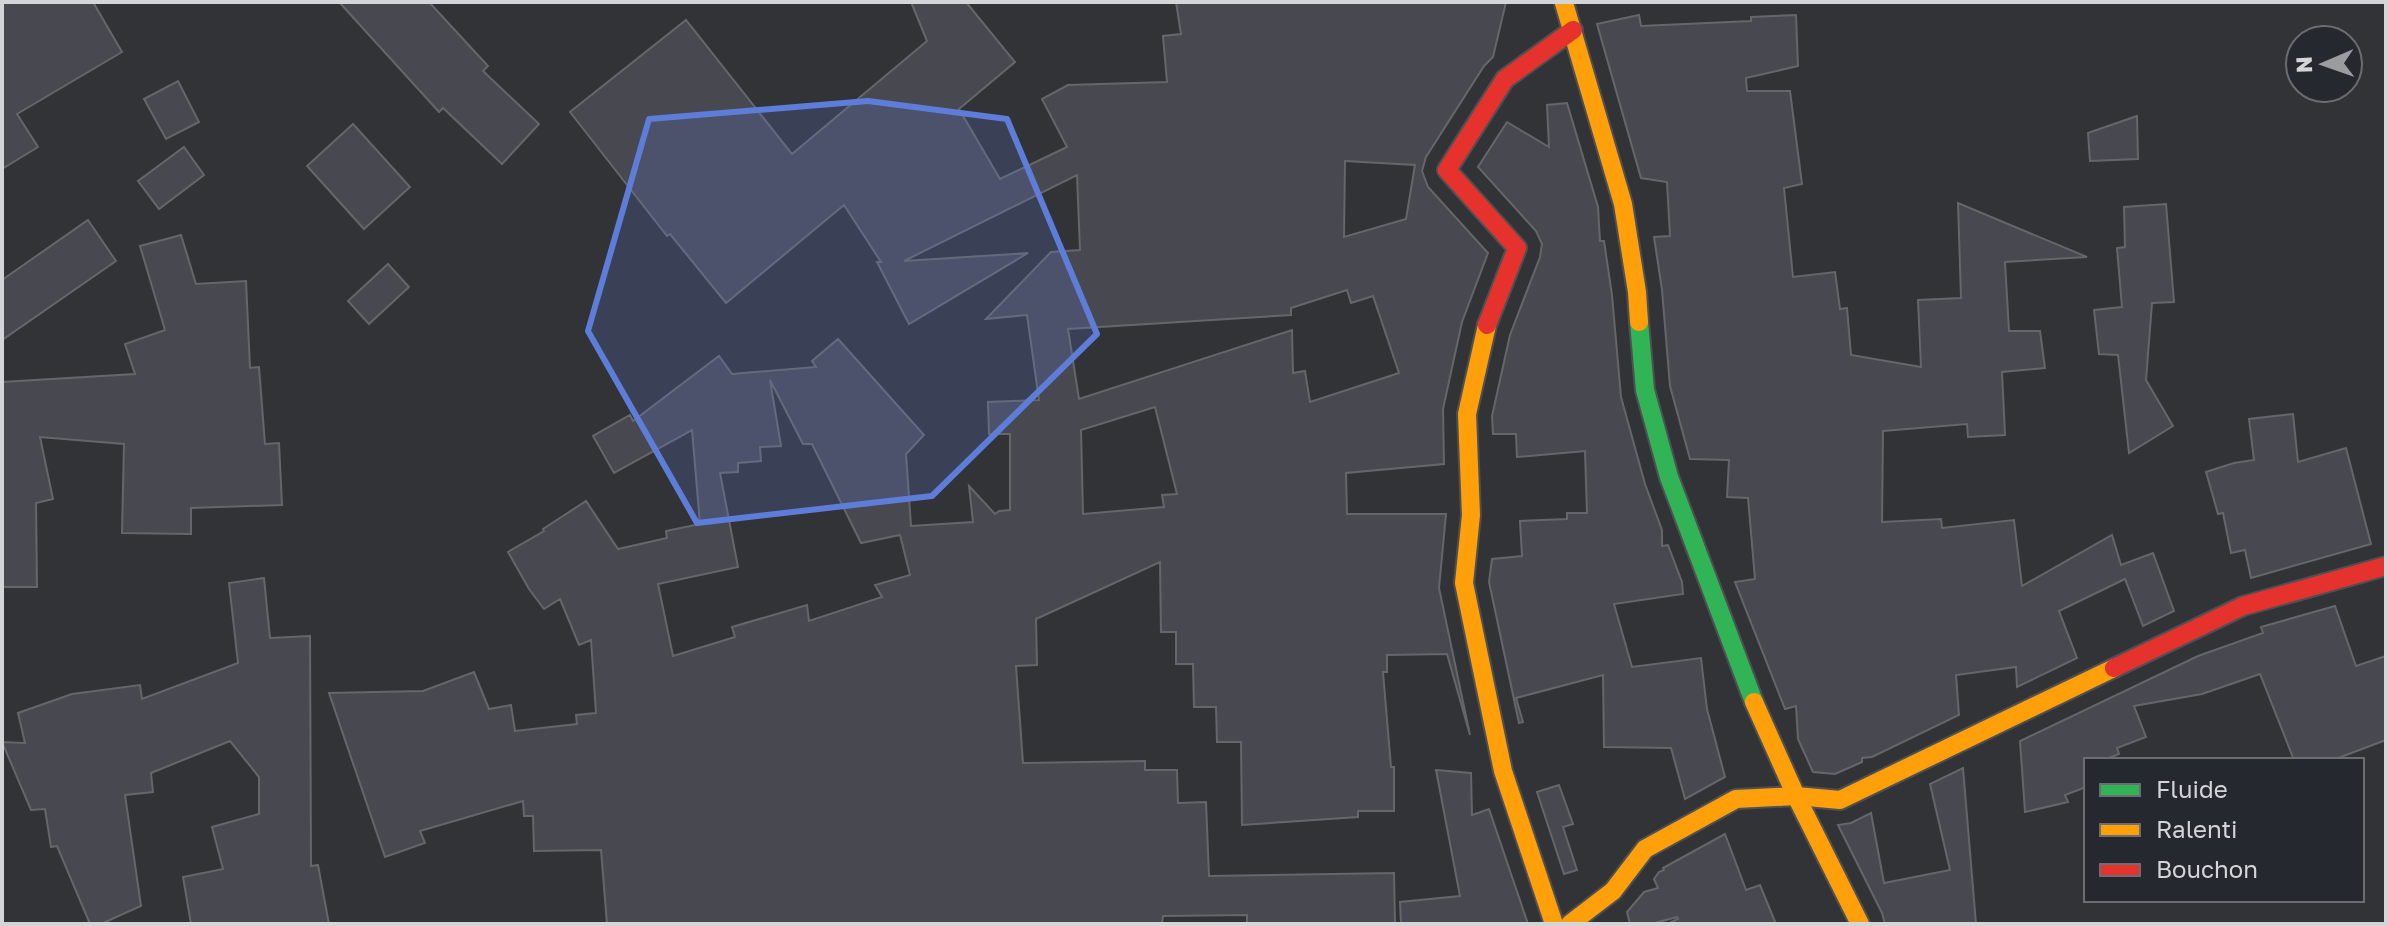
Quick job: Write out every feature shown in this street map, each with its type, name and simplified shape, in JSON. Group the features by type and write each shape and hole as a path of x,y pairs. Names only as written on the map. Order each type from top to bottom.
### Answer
{"street":[{"path":"1564,2 1623,204 1637,292 1645,390 1669,477 1747,685 1796,796 1860,924"},
{"path":"1554,924 1503,771 1464,583 1471,515 1467,414 1486,328 1517,248 1447,170 1505,79 1573,30"},
{"path":"1570,924 1613,891 1645,849 1736,799 1796,796 1840,800 2243,606 2386,566"}],"highlighted area":[{"path":"868,101 1007,119 1097,334 932,496 697,523 588,331 649,119"}],"building":[{"path":"2,2 93,2 122,52 17,114 38,147 2,169"},
{"path":"339,2 429,2 488,66 483,71 539,124 502,164 443,108 439,112"},
{"path":"911,2 966,2 1015,62 959,109 1000,179 1067,147 1042,99 1068,85 1167,82 1163,36 1181,34 1176,2 1506,2 1493,57 1484,66 1426,157 1422,171 1428,187 1488,253 1462,322 1443,409 1444,464 1346,473 1347,514 1446,514 1439,588 1470,735 1447,654 1387,655 1387,672 1383,672 1391,767 1394,767 1394,811 1358,811 1358,817 1242,825 1241,742 1217,742 1216,707 1194,707 1193,664 1176,664 1176,632 1161,632 1160,562 1036,619 1037,665 1016,666 1023,763 1145,761 1145,770 1177,770 1178,803 1206,802 1209,876 1394,873 1395,924 1247,924 1247,915 1163,916 1162,924 607,924 601,850 534,851 533,816 524,816 523,801 420,831 425,843 385,857 329,693 423,691 474,672 489,709 511,705 515,731 577,724 576,715 596,713 591,640 579,645 560,599 544,609 508,552 586,501 618,549 667,538 666,531 700,524 692,430 614,473 593,436 630,415 633,421 719,356 732,374 816,367 812,361 838,339 924,435 906,454 911,526 973,522 969,486 995,514 1010,510 1010,434 989,434 988,402 1039,400 1027,315 986,319 1051,252 1080,250 1077,175 904,261 1028,253 909,324 877,262 881,262 844,205 726,303 670,234 667,236 570,112 686,20 792,154 927,41","holes":["1345,161 1415,165 1406,219 1344,237","1347,290 1351,303 1373,296 1399,373 1310,402 1305,371 1293,373 1292,330 1079,399 1068,329 1291,315 1291,308","770,380 803,444 812,444 861,543 900,535 910,575 875,585 882,597 809,621 807,605 732,627 735,637 673,656 658,584 738,567 720,473 738,472 738,463 761,461 760,447 781,446","1155,407 1177,494 1162,495 1164,507 1083,514 1081,430"]},
{"path":"1639,15 1641,26 1751,21 1751,17 1796,15 1798,66 1746,78 1747,91 1790,91 1802,184 1784,188 1793,277 1835,272 1840,309 1847,308 1851,355 1921,367 1918,300 1961,298 1958,203 2087,257 2005,262 2009,331 2040,331 2045,368 2002,372 2005,435 1968,437 1967,424 1883,431 1882,522 1941,519 1942,528 2014,520 2022,586 2112,535 2121,565 2153,553 2174,611 2143,626 2125,579 2059,611 2077,658 2017,687 2016,667 1956,675 1959,715 1872,757 1862,758 1862,762 1835,774 1813,772 1798,739 1796,706 1785,709 1735,582 1755,579 1748,498 1727,497 1729,460 1690,459 1670,386 1654,237 1670,236 1667,182 1641,178 1597,24"},
{"path":"178,81 199,122 166,139 144,99"},
{"path":"1567,103 1598,207 1600,241 1604,241 1612,295 1621,397 1645,484 1662,530 1662,546 1668,545 1682,582 1683,594 1614,604 1632,667 1701,658 1707,709 1725,777 1685,799 1671,748 1604,747 1603,675 1516,698 1523,722 1519,723 1489,582 1492,559 1522,556 1520,521 1567,519 1567,513 1587,513 1585,451 1517,457 1516,434 1493,434 1492,416 1510,335 1540,257 1542,244 1536,231 1478,167 1507,122 1549,147 1547,105"},
{"path":"2137,116 2138,159 2090,161 2088,133"},
{"path":"353,124 410,187 364,229 307,166"},
{"path":"184,147 204,175 159,209 138,181"},
{"path":"2166,204 2174,302 2152,303 2146,380 2173,426 2129,453 2118,355 2099,354 2094,310 2122,307 2117,248 2125,247 2124,207"},
{"path":"88,220 116,261 2,340 2,280"},
{"path":"181,235 196,284 246,281 250,368 259,367 265,444 279,443 282,505 191,508 191,534 122,533 124,444 40,437 53,499 36,503 37,587 2,587 2,382 135,374 125,344 165,330 140,246"},
{"path":"388,264 409,287 369,324 348,301"},
{"path":"2293,414 2298,462 2346,448 2371,544 2251,578 2245,550 2231,553 2223,513 2218,514 2206,472 2254,460 2249,419"},
{"path":"264,578 270,638 310,636 311,866 318,865 329,924 191,924 183,877 223,869 212,827 259,814 259,777 230,741 151,773 153,792 125,795 141,906 101,924 90,924 57,846 51,847 45,809 31,810 2,742 25,743 18,713 72,694 140,685 142,699 238,663 229,583"},
{"path":"2335,606 2356,666 2386,656 2386,740 2338,758 2293,758 2260,674 2202,694 2134,706 2146,737 2117,748 2119,754 2109,758 2084,758 2084,788 2065,795 2068,802 2025,812 2020,741 2198,656 2263,633 2261,627"},
{"path":"1963,768 1976,924 1885,924 1838,825 1851,823 1871,813 1884,883 1950,870 1930,784"},
{"path":"1436,770 1471,773 1472,815 1489,809 1528,924 1401,924 1400,902 1460,896"},
{"path":"1559,785 1573,824 1563,827 1577,870 1564,874 1537,792"},
{"path":"1725,834 1746,890 1760,885 1776,924 1667,924 1677,917 1651,924 1630,924 1627,912 1644,892 1658,888 1654,879 1663,868"}],"traffic: fast":[{"path":"1639,322 1645,390 1669,477 1754,702"}],"traffic: slow":[{"path":"1564,3 1623,204 1639,322"},
{"path":"1487,325 1467,414 1471,515 1464,583 1503,771 1554,924"},
{"path":"1570,924 1613,891 1645,849 1736,799 1796,796 1840,800 2114,668"},
{"path":"1754,702 1796,796 1860,924"}],"traffic: jam":[{"path":"1487,325 1517,248 1447,170 1505,79 1573,30"},
{"path":"2114,668 2243,606 2386,566"}]}
